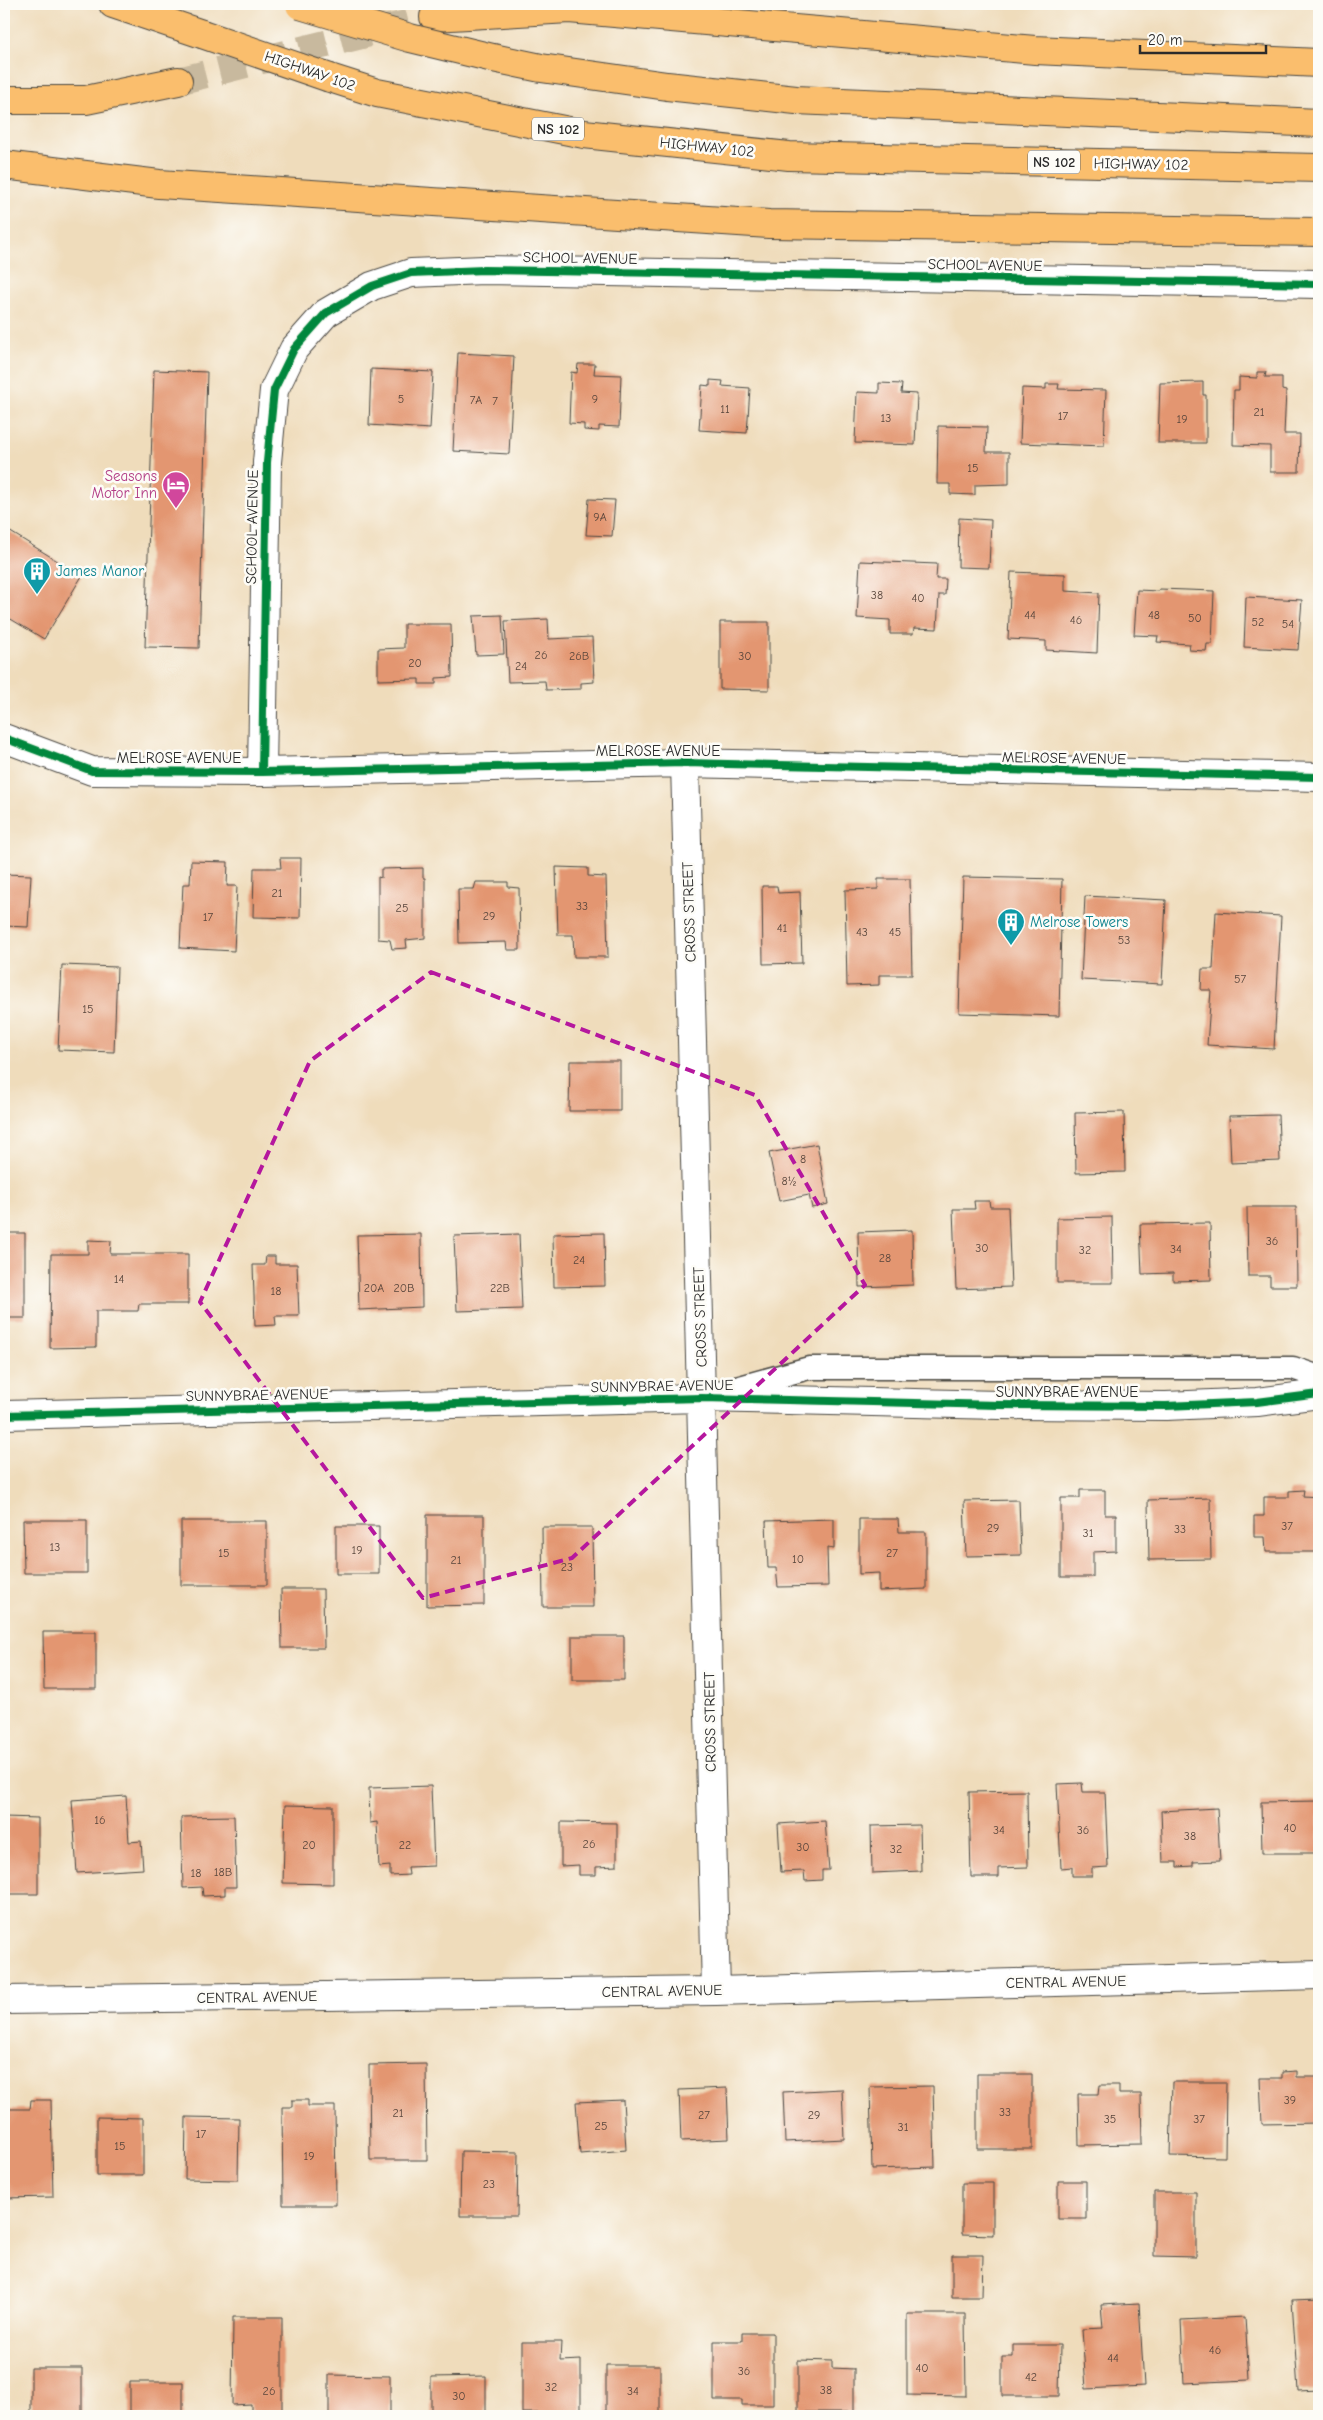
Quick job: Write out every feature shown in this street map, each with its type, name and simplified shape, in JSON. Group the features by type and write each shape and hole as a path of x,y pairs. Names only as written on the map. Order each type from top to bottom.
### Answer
{"highway":[{"name":"HIGHWAY 102","path":"113,4 377,93 584,134 789,156 1319,168"},
{"path":"298,4 410,38 493,58 541,68 648,83 796,100 1319,122"},
{"path":"434,17 569,9 1035,50 1319,63"},
{"path":"4,100 86,100 178,81"},
{"path":"4,165 159,184 769,224 1319,232"}],"street":[{"name":"SCHOOL AVENUE","path":"262,772 266,462 274,390 294,349 326,313 372,286 411,273 484,270 1319,284"},
{"name":"MELROSE AVENUE","path":"4,738 92,771 262,772 685,763 1319,777"},
{"name":"CROSS STREET","path":"685,763 716,1991"},
{"name":"SUNNYBRAE AVENUE","path":"4,1415 702,1398 999,1405 1166,1406 1257,1402 1319,1394"},
{"name":"CENTRAL AVENUE","path":"4,2000 716,1991 1319,1975"}],"lane":[{"name":"SUNNYBRAE AVENUE","path":"702,1398 809,1368 1293,1368 1319,1377"}],"highlighted area":[{"path":"431,972 755,1095 865,1285 572,1558 423,1598 200,1302 310,1061"}],"building":[{"path":"458,353 514,356 509,454 453,451"},
{"path":"578,364 595,364 594,374 621,375 619,427 599,426 599,431 584,430 584,424 569,423 571,372 577,373"},
{"path":"371,369 433,372 430,429 369,425"},
{"name":"Seasons Motor Inn","path":"154,370 207,372 199,648 145,647"},
{"path":"1257,372 1266,372 1265,377 1282,377 1282,390 1286,391 1284,434 1300,434 1299,472 1270,472 1270,446 1233,445 1234,390 1239,390 1239,377 1257,378"},
{"path":"710,380 723,381 722,386 750,388 747,433 699,430 702,385 710,386"},
{"path":"1203,382 1203,395 1206,395 1206,443 1158,443 1160,383"},
{"path":"879,383 902,384 901,393 917,394 915,445 855,443 857,392 879,393"},
{"path":"1046,384 1059,384 1058,389 1106,390 1104,446 1020,443 1022,388 1046,389"},
{"path":"938,426 987,427 986,452 1009,452 1009,484 975,485 975,495 950,494 950,484 937,484"},
{"path":"589,499 615,500 612,536 586,535"},
{"path":"959,518 991,520 989,568 958,567"},
{"name":"James Manor","path":"4,528 82,576 44,639 4,615"},
{"path":"860,561 937,564 936,579 946,579 945,595 939,595 937,629 914,628 913,634 890,634 890,620 857,618"},
{"path":"1011,572 1065,574 1065,591 1099,593 1097,653 1046,650 1046,641 1008,639"},
{"path":"1160,589 1214,591 1212,644 1207,644 1206,651 1189,650 1190,644 1157,642 1158,636 1134,635 1137,590 1159,591"},
{"path":"1246,597 1302,600 1298,650 1244,647"},
{"path":"502,615 504,654 476,655 473,616"},
{"path":"548,619 549,639 592,637 594,682 581,683 581,689 546,690 545,681 508,682 505,621"},
{"path":"720,622 769,622 769,690 720,689"},
{"path":"404,624 451,624 452,677 436,678 436,684 419,684 419,679 378,680 378,649 404,648"},
{"path":"280,858 301,858 300,918 253,917 254,868 281,868"},
{"path":"191,861 228,862 227,886 237,886 234,951 180,948 183,884 190,884"},
{"path":"556,867 588,868 588,876 606,877 608,957 574,957 573,935 558,935"},
{"path":"423,868 423,878 425,878 425,938 406,940 407,948 392,949 390,940 378,939 378,877 381,878 381,869"},
{"path":"4,874 31,875 28,927 4,926"},
{"name":"Melrose Towers","path":"963,877 1062,879 1059,1016 959,1013"},
{"path":"878,879 910,879 912,975 879,975 879,985 847,986 845,890 878,889"},
{"path":"476,882 508,882 508,887 519,888 520,950 507,950 506,942 459,943 458,889 474,889"},
{"path":"762,886 777,886 778,893 800,892 802,963 763,964"},
{"path":"1085,896 1166,900 1162,984 1081,980"},
{"path":"1216,912 1281,916 1274,1049 1207,1045 1211,990 1201,990 1202,969 1213,969"},
{"path":"62,965 117,967 114,1052 58,1050"},
{"path":"570,1061 620,1061 620,1111 569,1111"},
{"path":"1124,1112 1125,1172 1076,1173 1075,1113"},
{"path":"1278,1115 1280,1161 1231,1163 1229,1116"},
{"path":"817,1144 828,1204 812,1208 809,1195 779,1201 769,1153"},
{"path":"974,1201 989,1201 990,1207 1008,1207 1011,1287 956,1289 953,1209 975,1209"},
{"path":"1247,1207 1296,1207 1297,1286 1270,1286 1270,1276 1248,1276"},
{"path":"1112,1217 1113,1283 1057,1283 1057,1218"},
{"path":"1210,1223 1211,1280 1173,1281 1173,1273 1142,1274 1140,1224"},
{"path":"912,1230 913,1285 859,1287 858,1232"},
{"path":"4,1233 25,1233 25,1318 4,1318"},
{"path":"604,1233 605,1286 554,1287 553,1234"},
{"path":"421,1234 422,1307 359,1310 357,1235"},
{"path":"519,1234 522,1309 457,1311 454,1236"},
{"path":"88,1240 111,1241 110,1254 188,1254 188,1304 139,1304 138,1311 96,1311 96,1347 50,1348 51,1254 88,1254"},
{"path":"266,1256 275,1256 275,1264 297,1264 299,1316 275,1316 276,1325 255,1326 253,1265 265,1265"},
{"path":"1080,1490 1105,1490 1105,1515 1116,1515 1116,1551 1093,1552 1093,1577 1061,1577 1061,1498 1080,1498"},
{"path":"1304,1490 1303,1496 1319,1497 1319,1552 1266,1552 1265,1537 1254,1537 1254,1516 1264,1516 1264,1497 1289,1497 1289,1491"},
{"path":"1210,1498 1211,1559 1149,1560 1148,1500"},
{"path":"1019,1500 1021,1555 966,1556 964,1501"},
{"path":"427,1515 484,1515 484,1605 427,1606"},
{"path":"834,1519 834,1549 827,1548 828,1586 778,1587 776,1568 768,1568 766,1521"},
{"path":"859,1519 898,1519 899,1532 926,1532 926,1589 879,1591 879,1573 859,1574"},
{"path":"23,1520 87,1520 87,1573 24,1573"},
{"path":"181,1521 267,1521 267,1585 181,1585"},
{"path":"336,1526 379,1526 379,1574 336,1574"},
{"path":"542,1527 592,1527 593,1607 543,1607"},
{"path":"281,1589 323,1589 324,1648 282,1648"},
{"path":"43,1632 96,1632 96,1689 44,1689"},
{"path":"572,1636 624,1636 624,1680 572,1680"},
{"path":"1082,1783 1083,1792 1105,1792 1108,1867 1092,1868 1092,1876 1072,1876 1072,1867 1061,1868 1057,1784"},
{"path":"431,1786 434,1866 408,1867 409,1875 390,1876 390,1866 379,1867 377,1822 370,1823 369,1788"},
{"path":"1027,1791 1028,1867 998,1868 998,1877 971,1877 969,1792"},
{"path":"126,1796 129,1842 141,1841 143,1869 77,1873 72,1800"},
{"path":"1319,1801 1319,1853 1262,1853 1261,1802"},
{"path":"285,1805 333,1806 333,1884 283,1883"},
{"path":"1217,1808 1220,1861 1193,1862 1193,1866 1177,1867 1177,1862 1163,1862 1161,1811"},
{"path":"234,1816 236,1887 225,1887 225,1895 203,1896 202,1887 183,1888 181,1817"},
{"path":"4,1817 38,1818 38,1894 4,1894"},
{"path":"825,1821 829,1870 822,1870 822,1880 805,1881 804,1871 781,1872 778,1824"},
{"path":"561,1822 617,1823 617,1866 596,1867 596,1875 579,1875 579,1865 561,1866"},
{"path":"920,1825 921,1871 872,1873 871,1826"},
{"path":"426,2064 427,2160 370,2160 369,2065"},
{"path":"1297,2071 1297,2077 1318,2077 1319,2123 1262,2124 1260,2078 1282,2078 1282,2072"},
{"path":"977,2074 1032,2074 1032,2149 977,2149"},
{"path":"1172,2082 1226,2082 1225,2157 1170,2156"},
{"path":"1100,2085 1119,2085 1119,2094 1141,2094 1142,2144 1079,2145 1078,2094 1099,2094"},
{"path":"933,2086 935,2167 872,2169 870,2087"},
{"path":"727,2088 729,2139 681,2141 679,2090"},
{"path":"842,2089 844,2139 785,2142 783,2092"},
{"path":"31,2100 51,2100 53,2197 4,2198 4,2101 9,2101 8,2109 30,2109"},
{"path":"292,2100 308,2100 308,2106 335,2106 336,2205 283,2205 282,2107 292,2107"},
{"path":"623,2100 626,2150 580,2154 576,2102"},
{"path":"97,2117 143,2118 143,2175 97,2175"},
{"path":"186,2117 239,2118 238,2180 185,2179"},
{"path":"461,2151 518,2152 517,2216 460,2216"},
{"path":"1058,2181 1086,2181 1086,2219 1058,2219"},
{"path":"962,2183 993,2183 993,2235 962,2234"},
{"path":"1154,2192 1196,2192 1196,2257 1154,2256"},
{"path":"952,2255 983,2255 982,2297 952,2297"},
{"path":"1319,2299 1319,2390 1298,2391 1292,2300"},
{"path":"1139,2303 1144,2386 1086,2389 1082,2329 1103,2328 1101,2305"},
{"path":"907,2314 965,2314 966,2396 907,2395"},
{"path":"233,2317 282,2317 282,2416 251,2416 251,2404 232,2405"},
{"path":"1245,2317 1249,2380 1184,2383 1181,2320"},
{"path":"742,2333 773,2333 773,2405 742,2405 742,2400 714,2400 714,2341 742,2341"},
{"path":"522,2342 561,2342 560,2361 581,2360 581,2413 522,2413"},
{"path":"1013,2345 1060,2345 1059,2396 1002,2396 1002,2357 1013,2357"},
{"path":"798,2360 832,2361 832,2368 854,2369 854,2412 798,2412"},
{"path":"606,2365 660,2365 660,2416 606,2416"},
{"path":"31,2368 82,2368 82,2416 31,2416"},
{"path":"329,2375 390,2376 390,2416 329,2416"},
{"path":"486,2376 486,2416 431,2416 431,2377"},
{"path":"130,2382 183,2382 183,2416 130,2416"}],"tunnel":[{"path":"178,81 434,17"}],"cycle path":[{"path":"262,772 267,462 274,390 294,349 326,313 372,286 411,273 484,270 1319,284"},
{"path":"4,738 92,771 262,772 685,763 1319,777"},
{"path":"4,1415 702,1398 999,1405 1166,1406 1257,1402 1319,1394"}],"place":[{"name":"Seasons Motor Inn","path":"176,509"},
{"name":"James Manor","path":"37,595"},
{"name":"Melrose Towers","path":"1011,946"}]}
